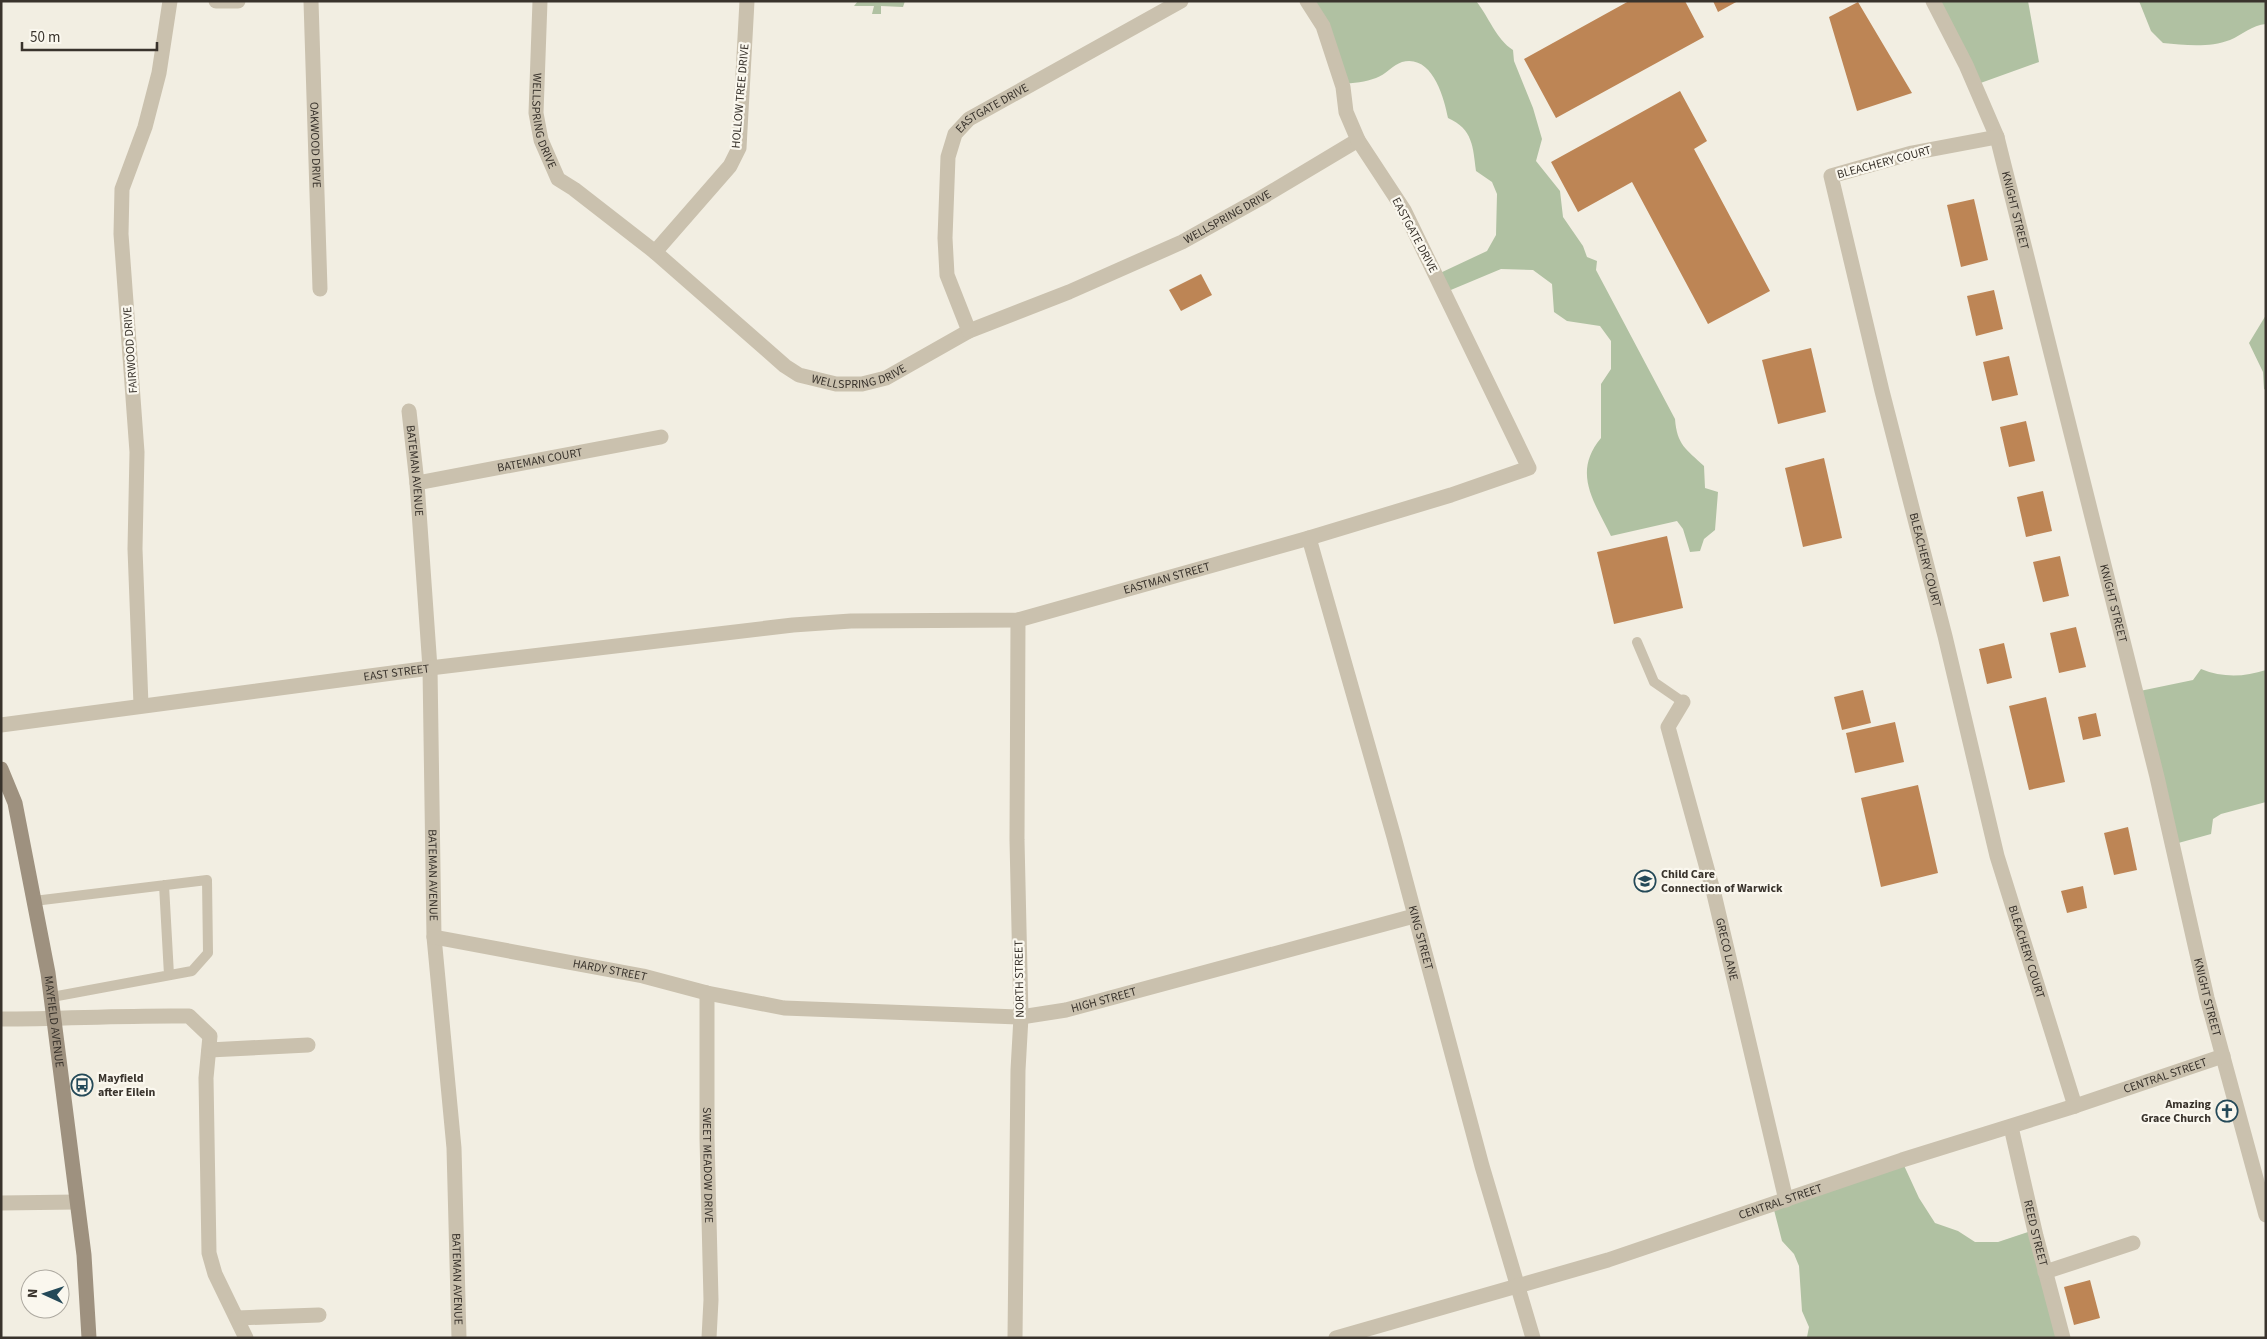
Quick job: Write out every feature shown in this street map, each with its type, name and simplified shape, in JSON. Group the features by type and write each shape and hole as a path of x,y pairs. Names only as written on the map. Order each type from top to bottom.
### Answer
{"main road":[{"name":"MAYFIELD AVENUE","path":"1,769 15,803 52,997 78,1202 89,1338"}],"street":[{"name":"FAIRWOOD DRIVE","path":"141,705 135,549 137,452 121,234 122,189 145,127 157,82 170,1"},
{"path":"216,1 238,1"},
{"name":"OAKWOOD DRIVE","path":"311,1 320,289"},
{"name":"WELLSPRING DRIVE","path":"540,1 536,114 541,140 558,179 574,189 655,252 785,366 816,381 836,384 862,384 886,378 969,331 1069,292 1182,242 1261,198 1358,140"},
{"name":"HOLLOW TREE DRIVE","path":"655,252 730,166 739,148 747,1"},
{"name":"EASTGATE DRIVE","path":"969,331 947,275 945,238 948,157 955,134 969,119 1181,1"},
{"name":"EASTGATE DRIVE","path":"1307,1 1323,26 1343,87 1346,112 1358,140 1404,210 1529,468"},
{"name":"KNIGHT STREET","path":"1933,1 1966,65 1997,137 2157,777 2207,998 2266,1215"},
{"name":"BLEACHERY COURT","path":"1997,137 1912,153 1831,176 1882,391 1945,636 1998,856 2075,1106"},
{"name":"BATEMAN AVENUE","path":"409,411 417,483 430,668 434,937 454,1148 459,1338"},
{"name":"BATEMAN COURT","path":"417,483 661,437"},
{"name":"EASTMAN STREET","path":"793,625 851,621 1018,620 1309,538 1452,495 1529,468"},
{"name":"KING STREET","path":"1309,538 1394,837 1482,1166 1533,1338"},
{"name":"NORTH STREET","path":"1015,1338 1018,1070 1021,1017 1017,840 1018,620"},
{"name":"EAST STREET","path":"1,725 430,668 793,625"},
{"name":"GRECO LANE","path":"1683,702 1668,727 1716,902 1786,1200"},
{"name":"HIGH STREET","path":"784,1008 1021,1017 1066,1010 1414,916"},
{"name":"HARDY STREET","path":"434,937 492,950 643,976 708,994 784,1008"},
{"name":"SWEET MEADOW DRIVE","path":"708,994 707,1138 711,1300 709,1338"},
{"path":"1,1019 55,1019 135,1015 189,1016 210,1036 206,1078 209,1253 215,1274 246,1338"},
{"path":"209,1050 308,1045"},
{"name":"CENTRAL STREET","path":"1336,1338 1608,1260 1902,1160 2011,1127 2223,1056"},
{"name":"REED STREET","path":"2011,1127 2045,1272 2063,1338"},
{"path":"1,1203 78,1202"},
{"path":"2045,1272 2133,1243"},
{"path":"237,1318 319,1315"}],"lane":[{"path":"1637,642 1654,682 1683,702"},
{"path":"34,901 207,880 208,953 192,971 52,997"},
{"path":"164,885 169,975"}],"green space":[{"path":"858,1 905,1 903,7 881,6 881,14 872,14 874,6 854,6"},
{"path":"1306,1 1476,1 1497,34 1513,50 1514,61 1533,108 1542,139 1536,161 1560,191 1563,217 1583,246 1587,257 1597,261 1596,270 1675,419 1680,441 1687,451 1704,466 1705,488 1718,492 1715,530 1704,539 1700,551 1690,552 1683,529 1677,521 1611,536 1593,499 1587,475 1592,451 1601,438 1601,384 1611,369 1611,341 1600,326 1567,321 1554,312 1552,284 1533,270 1501,269 1446,292 1438,274 1487,251 1496,235 1497,194 1492,182 1476,171 1474,154 1467,133 1456,122 1448,118 1440,89 1429,71 1421,64 1412,61 1402,62 1376,78 1342,84"},
{"path":"1932,1 2028,1 2039,62 1975,85"},
{"path":"2139,1 2266,1 2266,24 2252,28 2222,43 2196,45 2163,43 2151,31"},
{"path":"2266,315 2266,390 2264,389 2263,372 2249,343"},
{"path":"2201,669 2217,674 2234,676 2266,670 2266,802 2221,814 2213,819 2211,834 2171,845 2135,692 2193,680"},
{"path":"1901,1159 1919,1198 1935,1223 1958,1231 1975,1242 1998,1242 2031,1231 2063,1338 1804,1338 1807,1337 1809,1327 1802,1311 1799,1266 1794,1254 1782,1241 1773,1206"}],"building":[{"path":"1629,1 1685,1 1704,37 1556,118 1524,59"},
{"path":"1713,1 1738,1 1718,12"},
{"path":"1858,2 1912,93 1857,111 1829,17"},
{"path":"1680,91 1707,141 1694,149 1770,291 1708,324 1632,182 1578,212 1551,162"},
{"path":"1974,199 1988,260 1961,267 1947,205"},
{"path":"1201,274 1212,295 1181,311 1169,290"},
{"path":"1994,290 2003,329 1976,336 1967,296"},
{"path":"1811,348 1826,412 1778,424 1762,360"},
{"path":"2009,356 2018,395 1992,401 1983,362"},
{"path":"2026,421 2035,461 2009,467 2000,427"},
{"path":"1824,458 1842,538 1803,547 1785,468"},
{"path":"2043,491 2052,531 2026,537 2017,497"},
{"path":"1667,536 1683,608 1614,624 1597,552"},
{"path":"2060,556 2069,596 2043,602 2033,562"},
{"path":"2076,627 2086,667 2059,673 2050,633"},
{"path":"2004,643 2012,678 1987,684 1979,649"},
{"path":"1863,690 1871,723 1842,730 1834,697"},
{"path":"2046,697 2065,782 2029,790 2009,706"},
{"path":"2096,713 2101,736 2083,740 2078,717"},
{"path":"1895,722 1904,762 1855,773 1846,733"},
{"path":"1918,785 1938,873 1881,887 1861,798"},
{"path":"2128,827 2137,870 2114,875 2104,833"},
{"path":"2083,886 2087,908 2067,913 2061,891"},
{"path":"2090,1280 2100,1318 2074,1325 2064,1287"}],"place":[{"name":"Child Care Connection of Warwick","path":"1645,881"},
{"name":"Mayfield after Eilein","path":"82,1085"},
{"name":"Amazing Grace Church","path":"2227,1111"}]}
